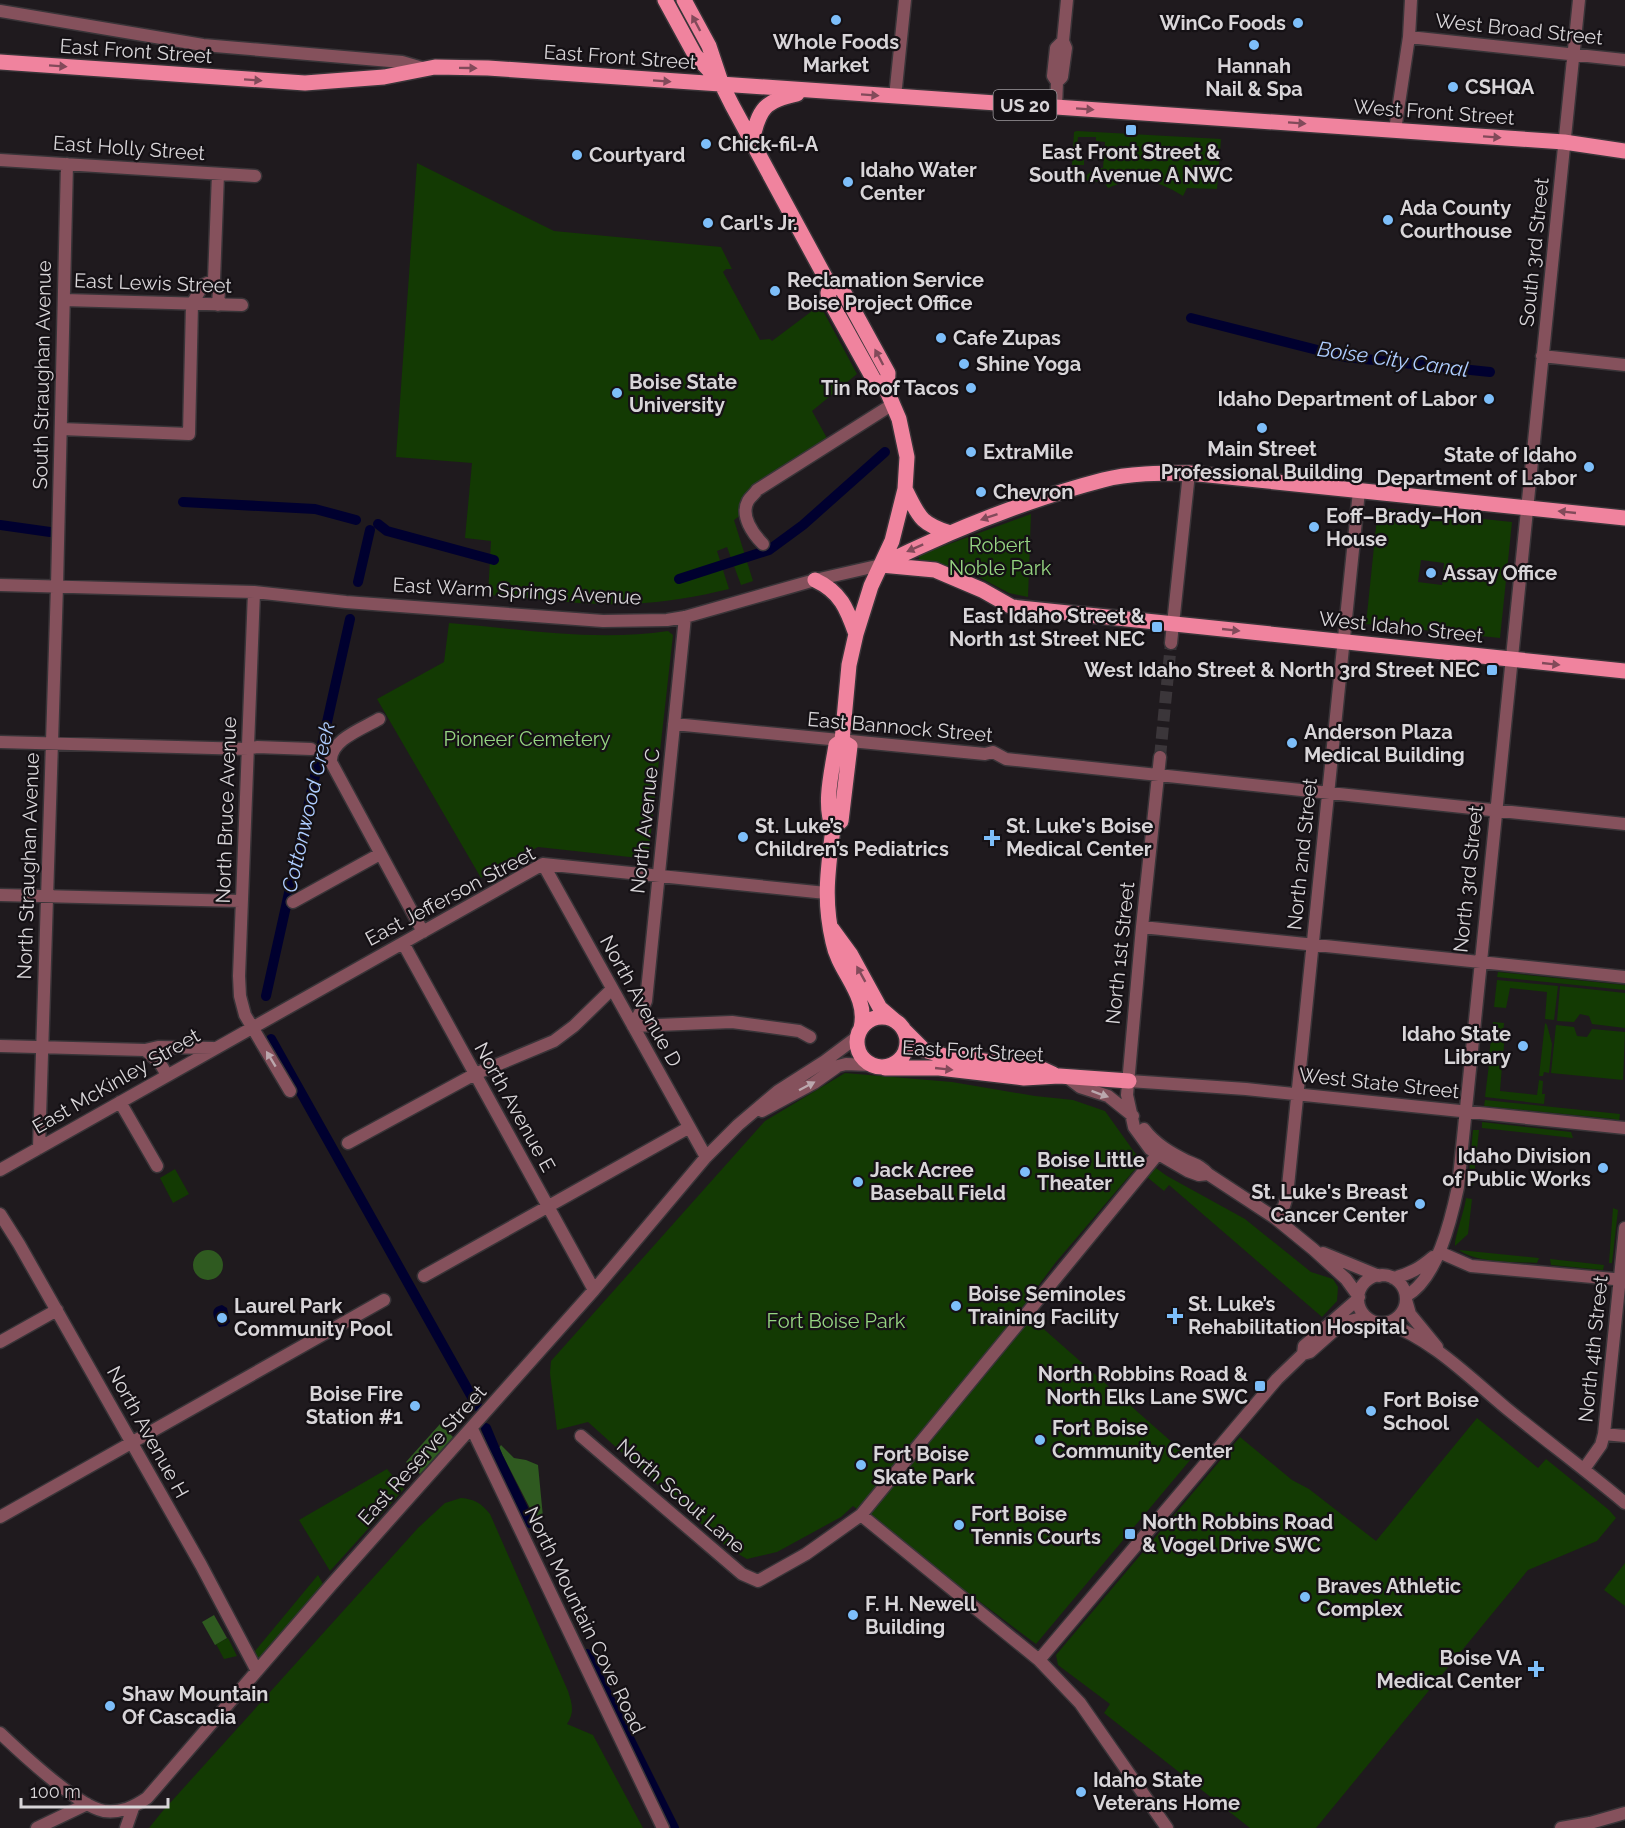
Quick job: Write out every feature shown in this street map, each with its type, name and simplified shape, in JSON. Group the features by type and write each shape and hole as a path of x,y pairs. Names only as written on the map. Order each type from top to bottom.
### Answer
{"main road":[{"path":"665,0 695,55 722,85"},
{"path":"684,0 709,46 722,85 830,286 829,299 874,380 890,398"},
{"name":"East Front Street","path":"0,62 305,83 384,77 435,67 488,68 1239,119"},
{"path":"752,141 756,124 764,107 771,101 811,91"},
{"name":"West Front Street","path":"1239,119 1564,142 1625,151"},
{"name":"East Fort Street","path":"830,286 842,289 888,373 890,398 899,419 907,455 905,489 892,541 871,586 849,665 842,741 836,745 834,755 828,815 833,828 826,913 835,950 856,991 862,1009 859,1033"},
{"path":"857,315 852,320 862,346 860,355"},
{"name":"East Warm Springs Avenue","path":"881,565 985,518 1104,480 1155,474 1189,473 1625,518"},
{"path":"905,489 921,520 932,527 950,533"},
{"name":"West Idaho Street","path":"881,565 935,570 960,579 1012,607 1625,671"},
{"path":"815,580 828,586 838,596 846,608 856,634"},
{"name":"East Fort Street","path":"830,925 851,955 880,1008 924,1050 945,1056 1040,1068 1063,1077"},
{"path":"887,1017 900,1025 907,1047 900,1060 878,1066 859,1053 859,1033 872,1019 887,1017"},
{"name":"East Fort Street","path":"878,1066 939,1068 1024,1078 1063,1077 1129,1081"}],"street":[{"path":"895,97 906,0"},
{"path":"1056,107 1057,82 1062,77 1066,48 1062,41 1067,0"},
{"path":"1395,130 1409,37 1412,0"},
{"name":"South 3rd Street","path":"1527,508 1579,0"},
{"path":"0,11 203,45 402,62 426,69"},
{"name":"West Broad Street","path":"1409,37 1625,60"},
{"name":"East Holly Street","path":"0,160 255,176"},
{"name":"South Straughan Avenue","path":"57,586 67,164"},
{"path":"218,174 214,280 219,290 218,305"},
{"path":"61,429 189,434 192,304 203,285 214,280"},
{"name":"East Lewis Street","path":"64,300 242,306"},
{"path":"1542,356 1625,365"},
{"path":"763,544 753,534 745,512 747,502 758,490 880,411 890,398"},
{"path":"1171,643 1189,473"},
{"name":"North 2nd Street","path":"1275,1218 1284,1206 1287,1196 1359,491"},
{"name":"North 3rd Street","path":"1406,1298 1414,1292 1439,1252 1458,1187 1467,1112 1479,962 1527,508"},
{"name":"East Warm Springs Avenue","path":"0,585 254,592 346,602 603,621 667,620 685,617 815,580 881,565"},
{"name":"North Straughan Avenue","path":"39,1148 57,586"},
{"name":"North Bruce Avenue","path":"254,592 238,976 245,1015 290,1090"},
{"name":"North Avenue C","path":"633,1026 646,1001 685,617"},
{"path":"379,719 342,741 330,756 334,770 423,932"},
{"name":"East Bannock Street","path":"674,724 985,754 993,752 1006,759 1625,824"},
{"path":"0,742 311,749"},
{"name":"North 1st Street","path":"1131,1114 1127,1095 1129,1059 1160,757"},
{"path":"294,902 380,854"},
{"name":"East Jefferson Street","path":"252,1026 543,864 826,893"},
{"name":"North Avenue D","path":"543,864 706,1157"},
{"path":"0,894 242,902"},
{"path":"1142,927 1625,977"},
{"name":"North Avenue E","path":"403,943 594,1290"},
{"path":"348,1143 475,1074 554,1041 574,1026 612,988"},
{"path":"633,1026 732,1022 799,1031 810,1037"},
{"name":"East McKinley Street","path":"0,1170 252,1026"},
{"name":"East Reserve Street","path":"132,1808 155,1790 257,1671 594,1290 706,1157 778,1090 825,1061 859,1033"},
{"path":"0,1046 145,1050 158,1047 214,1048"},
{"path":"145,1050 160,1063 167,1075"},
{"name":"East Reserve Street","path":"738,1125 814,1083 838,1066 846,1064 878,1066"},
{"path":"1063,1077 1080,1087 1108,1096 1131,1114 1150,1137 1162,1147 1202,1166 1208,1174 1275,1218 1346,1279 1366,1317 1372,1321 1395,1326 1443,1355 1625,1503"},
{"name":"West State Street","path":"1129,1081 1297,1094 1625,1128"},
{"path":"120,1102 157,1166"},
{"path":"1131,1114 1134,1127 1142,1140 1157,1155 1199,1175 1208,1174"},
{"path":"424,1276 688,1128"},
{"path":"1157,1155 861,1515 1039,1660 1080,1703 1167,1828"},
{"name":"North Avenue H","path":"0,1214 201,1565 257,1671"},
{"name":"North 4th Street","path":"1584,1469 1601,1445 1604,1434 1622,1280 1625,1228"},
{"path":"1313,1249 1379,1276 1393,1278 1408,1275 1419,1269 1439,1252 1471,1266 1622,1280"},
{"path":"1039,1660 1254,1404 1303,1354 1304,1346 1358,1298 1362,1286 1367,1281 1379,1276"},
{"path":"1393,1278 1403,1287 1410,1314 1443,1355"},
{"path":"1386,1323 1400,1315 1406,1298"},
{"path":"0,1517 384,1300"},
{"path":"0,1342 57,1310"},
{"path":"1303,1354 1310,1353 1336,1329 1350,1321 1366,1317"},
{"name":"North Mountain Cove Road","path":"472,1429 663,1828"},
{"path":"1604,1434 1625,1436"},
{"name":"North Scout Lane","path":"581,1436 742,1574 758,1581 806,1554 861,1515"},
{"path":"0,1733 56,1782 87,1804 102,1810 117,1811 132,1808 126,1828"},
{"path":"37,1828 87,1804"},
{"path":"1561,1828 1625,1814"}],"green space":[{"path":"1074,132 1221,139 1217,189 1187,188 1183,196 1164,186 1146,181 1128,182 1108,188 1104,182 1076,180 1077,175 1087,175 1095,168 1103,168 1105,142 1096,141 1096,137 1078,137 1076,157 1084,158 1084,165 1072,165"},
{"name":"Boise State University","path":"417,163 554,231 721,247 732,269 726,269 723,272 760,340 770,339 772,341 820,305 857,374 812,411 828,440 746,503 748,510 734,520 753,581 741,585 727,547 717,551 729,589 681,599 614,604 488,595 491,541 465,538 472,463 396,457"},
{"path":"1378,508 1512,522 1500,638 1366,624","holes":["1421,560 1444,563 1442,585 1418,582"]},
{"name":"Robert Noble Park","path":"1031,514 1028,597 1009,593 975,575 919,561 919,555"},
{"name":"Pioneer Cemetery","path":"449,623 586,635 668,631 673,635 648,859 538,847 481,878 377,699 444,662"},
{"path":"1498,972 1625,985 1625,990 1497,977"},
{"path":"1497,980 1558,986 1554,1020 1545,1019 1547,992 1510,988 1506,1008 1494,1007"},
{"path":"1560,986 1625,993 1625,1028 1592,1024 1589,1016 1580,1014 1574,1022 1557,1021"},
{"path":"1493,1022 1504,1023 1503,1057 1489,1056"},
{"path":"1545,1023 1552,1044 1549,1073 1544,1072 1543,1076 1539,1076"},
{"path":"1556,1025 1574,1027 1577,1036 1587,1037 1592,1029 1625,1032 1623,1080 1551,1073"},
{"path":"1489,1064 1502,1066 1500,1091 1537,1095 1539,1080 1543,1081 1544,1104 1485,1097"},
{"name":"Fort Boise Park","path":"845,1073 952,1082 1073,1100 1105,1111 1135,1153 1167,1176 1245,1219 1311,1272 1333,1279 1338,1287 1337,1301 1322,1317 1169,1185 1164,1191 1136,1168 1056,1262 1021,1309 1191,1459 1036,1644 853,1506 841,1517 777,1552 747,1559 728,1548 588,1422 557,1430 550,1373 551,1361 765,1121"},
{"path":"1485,1100 1620,1114 1619,1121 1484,1106"},
{"path":"1482,1122 1571,1132 1573,1138 1482,1128"},
{"path":"1473,1130 1479,1130 1473,1186 1468,1185"},
{"path":"175,1169 189,1194 173,1203 160,1178"},
{"path":"1466,1198 1472,1199 1468,1234 1455,1246 1456,1237"},
{"path":"1613,1208 1618,1210 1612,1263 1609,1263"},
{"path":"208,1250 214,1251 222,1259 222,1271 214,1279 208,1280 202,1279 194,1271 193,1265 194,1259 202,1251"},
{"path":"1459,1250 1539,1258 1537,1263 1496,1261 1475,1257"},
{"path":"1550,1259 1604,1265 1603,1270 1551,1265"},
{"name":"Braves Athletic Complex","path":"1477,1418 1538,1468 1546,1459 1616,1518 1597,1541 1528,1570 1316,1828 1250,1828 1104,1713 1110,1704 1058,1665 1056,1655 1240,1437 1292,1480 1309,1489 1376,1541"},
{"path":"440,1424 453,1437 420,1474 406,1462"},
{"path":"501,1445 514,1458 538,1465 543,1517 536,1520 499,1448"},
{"path":"387,1469 404,1489 330,1571 299,1520"},
{"path":"461,1498 477,1502 490,1514 568,1691 572,1712 567,1724 593,1735 643,1828 149,1828 418,1528 445,1503"},
{"path":"1625,1563 1625,1606 1604,1590"},
{"path":"318,1575 323,1584 259,1661 255,1651"},
{"path":"214,1615 227,1638 215,1645 202,1622"},
{"path":"228,1638 237,1656 224,1659 216,1644"}],"shaded area":[{"name":"Laurel Park Community Pool","path":"222,1305 227,1308 230,1322 226,1326 219,1327 214,1311"}],"waterway":[{"name":"Boise City Canal","path":"1191,318 1345,357 1490,372"},
{"name":"Boise City Canal","path":"679,579 769,550 803,525 885,452"},
{"name":"Boise City Canal","path":"183,502 315,509 356,520"},
{"name":"Boise City Canal","path":"378,524 387,531 494,560"},
{"name":"Boise City Canal","path":"0,525 50,532"},
{"name":"Cottonwood Creek","path":"358,582 370,530"},
{"name":"Cottonwood Creek","path":"266,996 350,619"},
{"path":"271,1039 477,1406"},
{"name":"Cottonwood Creek","path":"486,1428 530,1523"},
{"name":"Cottonwood Creek","path":"587,1654 674,1828"}],"tunnel":[{"path":"1160,757 1171,643"}],"place":[{"name":"Whole Foods Market","path":"836,20"},
{"name":"WinCo Foods","path":"1298,23"},
{"name":"Hannah Nail & Spa","path":"1254,45"},
{"name":"CSHQA","path":"1453,87"},
{"name":"East Front Street & South Avenue A NWC","path":"1131,130"},
{"name":"Chick-fil-A","path":"706,144"},
{"name":"Courtyard","path":"577,155"},
{"name":"Idaho Water Center","path":"848,182"},
{"name":"Ada County Courthouse","path":"1388,220"},
{"name":"Carl's Jr.","path":"708,223"},
{"name":"Reclamation Service Boise Project Office","path":"775,291"},
{"name":"Cafe Zupas","path":"941,338"},
{"name":"Shine Yoga","path":"964,364"},
{"name":"Tin Roof Tacos","path":"971,388"},
{"name":"Boise State University","path":"617,393"},
{"name":"Idaho Department of Labor","path":"1489,399"},
{"name":"Main Street Professional Building","path":"1262,428"},
{"name":"ExtraMile","path":"971,452"},
{"name":"State of Idaho Department of Labor","path":"1589,467"},
{"name":"Chevron","path":"981,492"},
{"name":"Eoff–Brady–Hon House","path":"1314,527"},
{"name":"Assay Office","path":"1431,573"},
{"name":"East Idaho Street & North 1st Street NEC","path":"1157,627"},
{"name":"West Idaho Street & North 3rd Street NEC","path":"1492,670"},
{"name":"Anderson Plaza Medical Building","path":"1292,743"},
{"name":"St. Luke’s Children’s Pediatrics","path":"743,837"},
{"name":"St. Luke's Boise Medical Center","path":"992,838"},
{"name":"Idaho State Library","path":"1523,1046"},
{"name":"Idaho Division of Public Works","path":"1603,1168"},
{"name":"Boise Little Theater","path":"1025,1172"},
{"name":"Jack Acree Baseball Field","path":"858,1182"},
{"name":"St. Luke's Breast Cancer Center","path":"1420,1204"},
{"name":"Boise Seminoles Training Facility","path":"956,1306"},
{"name":"St. Luke’s Rehabilitation Hospital","path":"1175,1316"},
{"name":"Laurel Park Community Pool","path":"222,1318"},
{"name":"North Robbins Road & North Elks Lane SWC","path":"1260,1386"},
{"name":"Boise Fire Station #1","path":"415,1406"},
{"name":"Fort Boise School","path":"1371,1411"},
{"name":"Fort Boise Community Center","path":"1040,1440"},
{"name":"Fort Boise Skate Park","path":"861,1465"},
{"name":"Fort Boise Tennis Courts","path":"959,1525"},
{"name":"North Robbins Road & Vogel Drive SWC","path":"1130,1534"},
{"name":"Braves Athletic Complex","path":"1305,1597"},
{"name":"F. H. Newell Building","path":"853,1615"},
{"name":"Boise VA Medical Center","path":"1536,1669"},
{"name":"Shaw Mountain Of Cascadia","path":"110,1706"},
{"name":"Idaho State Veterans Home","path":"1081,1792"}]}
